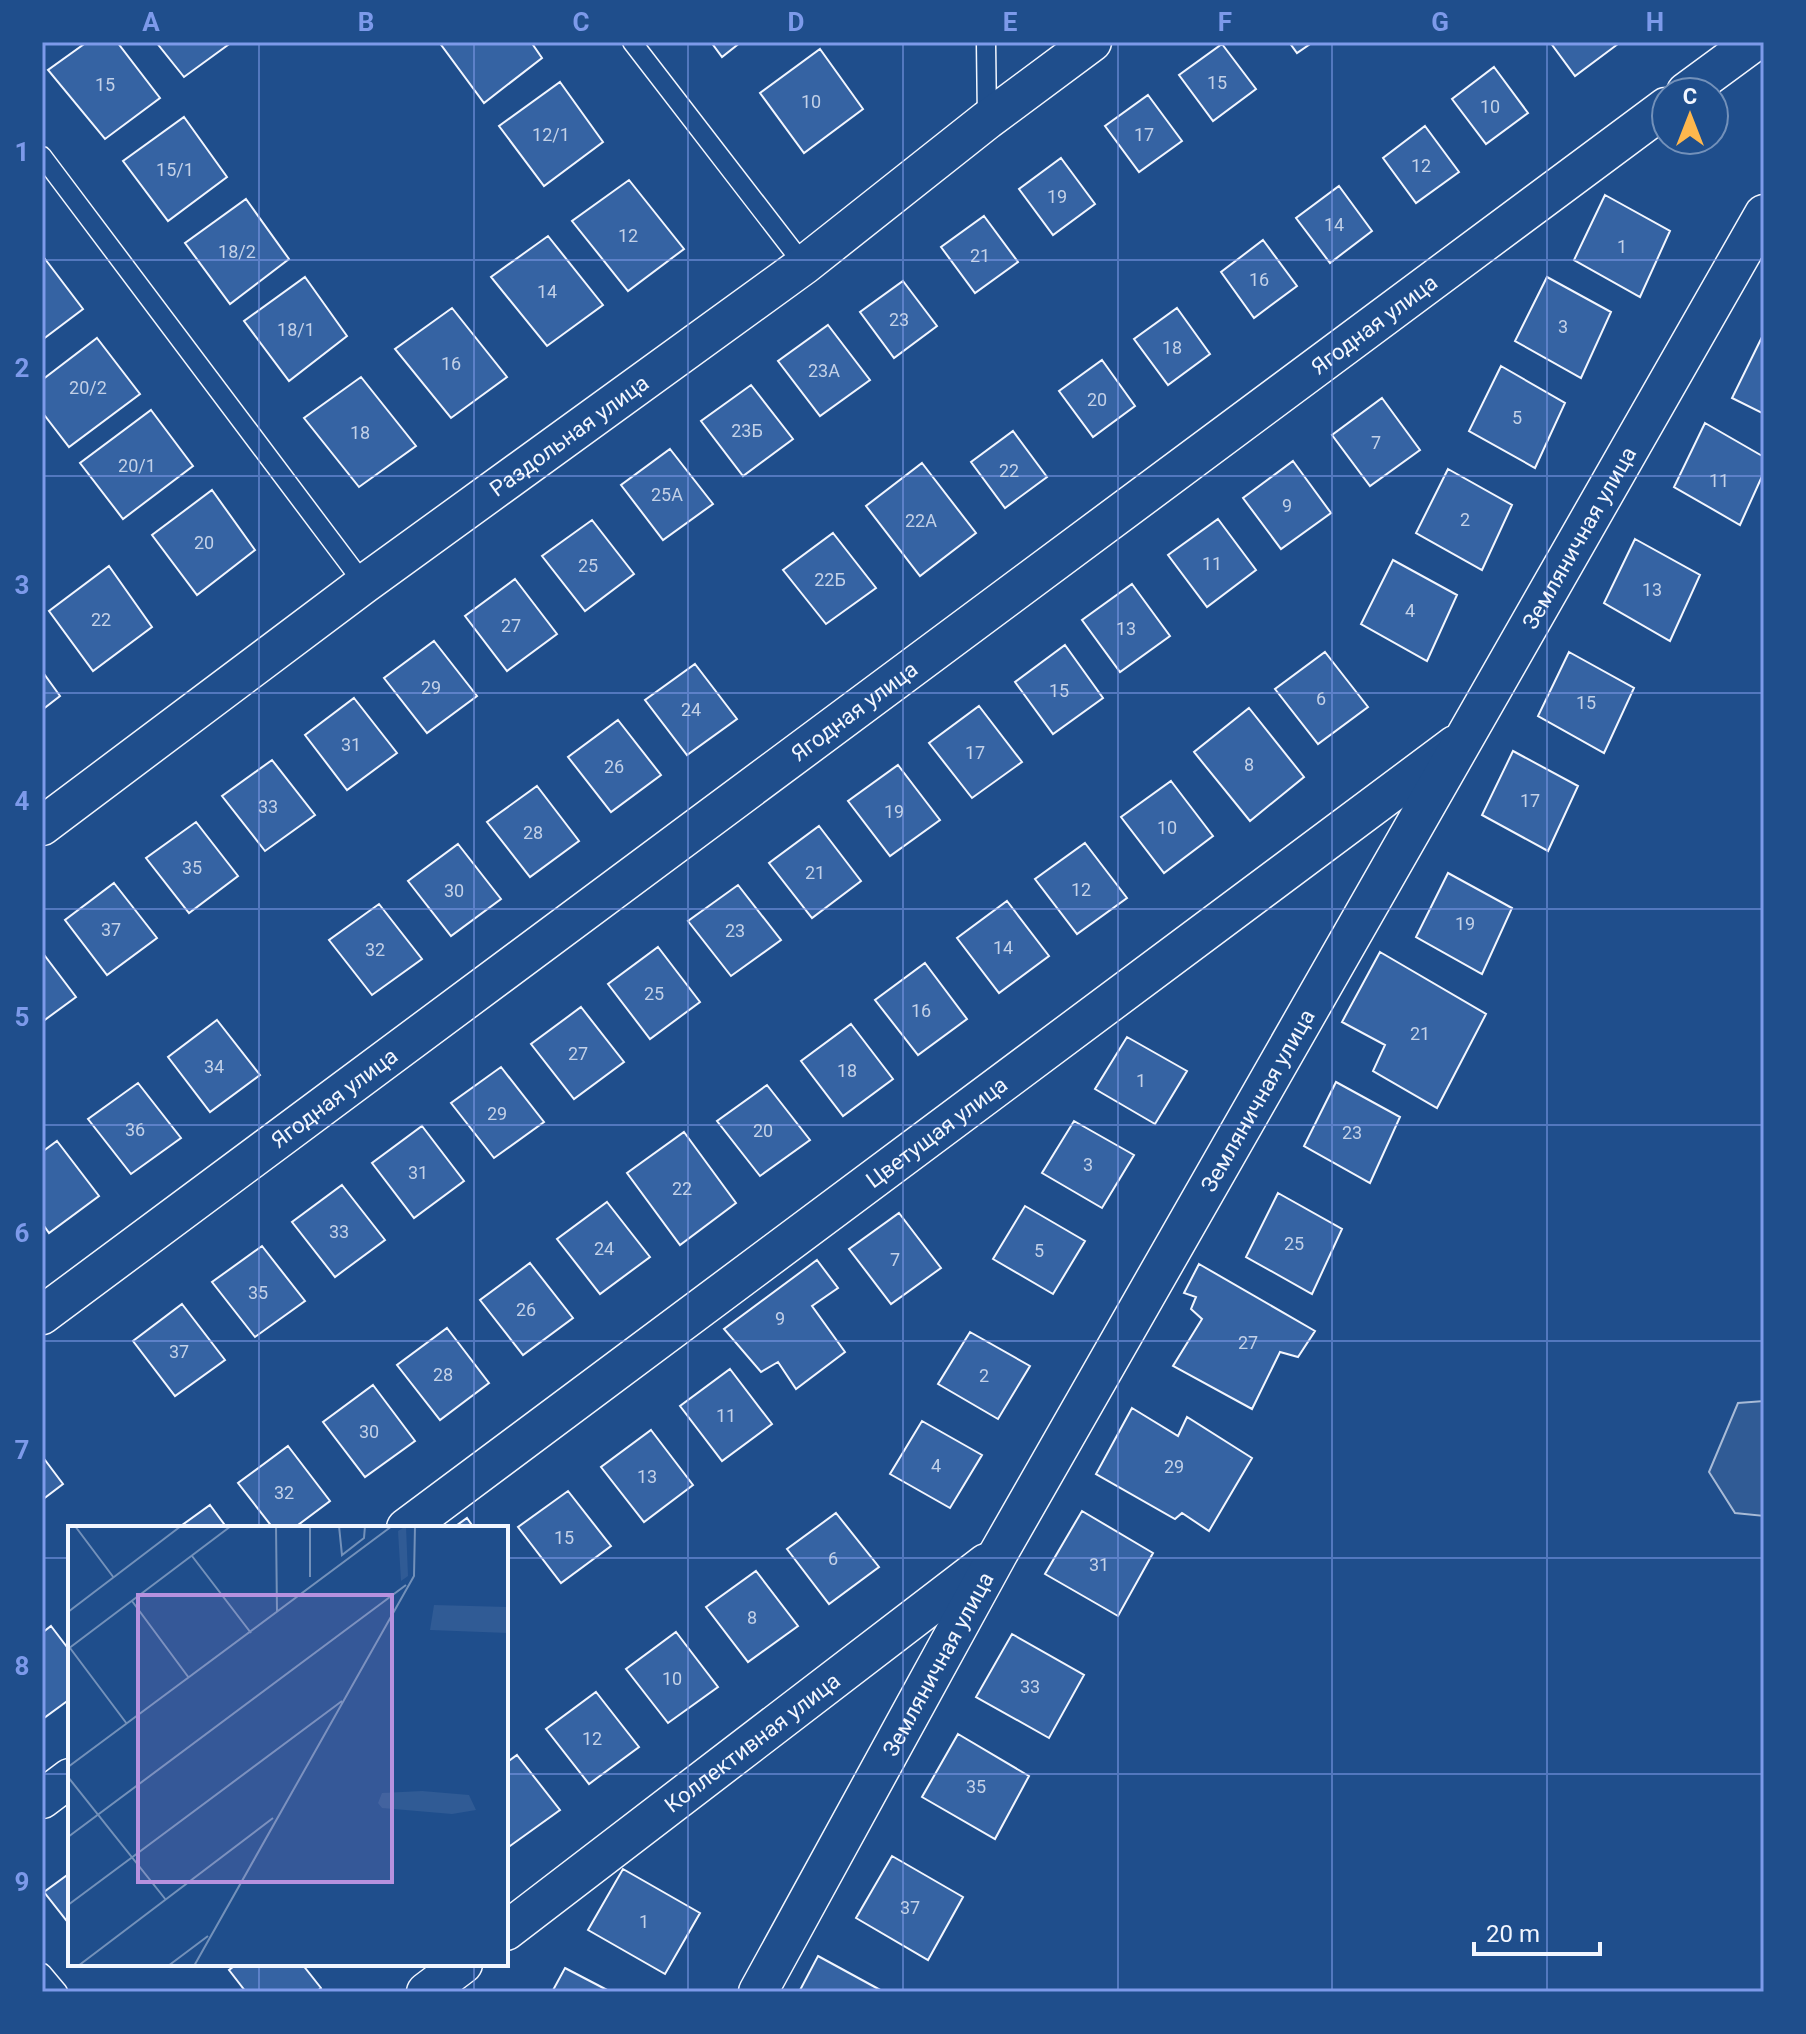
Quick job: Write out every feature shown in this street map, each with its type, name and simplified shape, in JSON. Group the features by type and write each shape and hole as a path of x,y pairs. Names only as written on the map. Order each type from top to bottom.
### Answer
{"street":[{"name":"Раздольная улица","path":"42,826 364,584 804,265 987,120 1092,42"},
{"path":"1708,76 1754,42"},
{"name":"Ягодная улица","path":"42,1315 1650,119"},
{"name":"Земляничная улица","path":"758,1992 998,1554 1764,214"},
{"name":"Цветущая улица","path":"409,1526 1467,737"},
{"name":"Коллективная улица","path":"508,1929 998,1554"},
{"path":"42,1799 68,1780"},
{"path":"426,1992 460,1966"}],"lane":[{"path":"632,42 804,265"},
{"path":"986,42 987,120"},
{"path":"42,156 364,584"},
{"path":"42,1973 58,1992"}],"shaded area":[{"path":"1764,1401 1764,1516 1735,1513 1709,1472 1738,1403"}],"building":[{"path":"87,42 117,42 160,98 105,139 48,70"},
{"path":"156,42 232,42 184,77"},
{"path":"439,42 531,42 542,58 484,103"},
{"path":"711,42 741,42 722,57"},
{"path":"1289,42 1313,42 1297,53"},
{"path":"1550,42 1616,42 1618,44 1575,76"},
{"path":"1222,44 1256,89 1213,121 1179,75"},
{"path":"820,49 863,109 804,153 760,93"},
{"path":"1494,67 1528,113 1486,144 1452,99"},
{"path":"560,82 603,142 544,186 499,126"},
{"path":"1148,95 1182,141 1139,172 1105,126"},
{"path":"184,117 227,177 168,221 123,161"},
{"path":"1425,126 1459,172 1416,203 1383,158"},
{"path":"1061,158 1095,204 1053,235 1019,189"},
{"path":"629,180 684,249 628,291 572,221"},
{"path":"1339,186 1372,231 1330,263 1296,218"},
{"path":"1605,195 1670,231 1640,297 1574,260"},
{"path":"246,199 289,259 230,304 185,243"},
{"path":"984,216 1018,262 975,293 941,247"},
{"path":"548,236 603,305 547,346 491,277"},
{"path":"1263,240 1297,286 1254,318 1221,272"},
{"path":"42,255 83,309 42,340"},
{"path":"305,277 347,336 289,381 244,321"},
{"path":"1547,277 1611,312 1581,378 1515,341"},
{"path":"903,281 937,326 894,358 860,312"},
{"path":"452,308 507,377 451,418 395,349"},
{"path":"1177,308 1210,354 1168,385 1134,339"},
{"path":"828,325 870,380 820,416 778,361"},
{"path":"1764,336 1764,414 1732,398"},
{"path":"97,338 140,394 69,447 42,412 42,380"},
{"path":"1102,360 1135,406 1093,437 1059,391"},
{"path":"1501,366 1565,403 1535,468 1469,431"},
{"path":"361,377 416,446 359,487 304,418"},
{"path":"751,385 793,439 743,476 701,421"},
{"path":"1382,398 1420,450 1370,486 1332,435"},
{"path":"151,410 193,466 123,519 80,463"},
{"path":"1705,423 1764,457 1764,472 1740,525 1674,487"},
{"path":"1013,431 1047,477 1005,508 971,462"},
{"path":"670,449 713,504 663,540 621,485"},
{"path":"1293,461 1331,513 1281,549 1243,498"},
{"path":"922,463 976,533 920,576 866,506"},
{"path":"1448,469 1512,505 1482,570 1416,533"},
{"path":"212,490 255,550 197,595 152,535"},
{"path":"1218,519 1256,570 1207,607 1168,555"},
{"path":"592,520 634,574 585,611 542,556"},
{"path":"833,533 876,588 826,624 783,570"},
{"path":"1635,539 1700,575 1670,641 1604,603"},
{"path":"1393,560 1457,595 1427,661 1361,624"},
{"path":"109,566 152,627 93,671 49,611"},
{"path":"515,579 557,634 507,671 465,616"},
{"path":"1132,584 1170,636 1120,672 1082,620"},
{"path":"434,641 477,696 427,733 384,678"},
{"path":"1065,645 1103,698 1053,734 1015,682"},
{"path":"1325,652 1368,707 1318,744 1275,689"},
{"path":"1569,652 1634,688 1604,753 1538,716"},
{"path":"695,664 737,719 687,755 645,700"},
{"path":"42,671 60,696 42,710"},
{"path":"354,698 397,753 347,790 305,735"},
{"path":"979,706 1022,762 972,798 929,743"},
{"path":"1249,708 1304,777 1250,821 1194,752"},
{"path":"618,720 661,775 611,812 568,757"},
{"path":"1513,751 1578,786 1548,851 1482,815"},
{"path":"272,760 315,815 265,851 222,796"},
{"path":"898,765 940,820 890,856 848,801"},
{"path":"1171,781 1213,836 1164,873 1121,817"},
{"path":"537,786 579,841 530,877 487,822"},
{"path":"196,822 238,876 189,913 146,858"},
{"path":"819,826 861,881 812,918 769,863"},
{"path":"1085,843 1127,898 1077,934 1035,879"},
{"path":"458,844 501,899 451,936 408,881"},
{"path":"1448,873 1512,908 1482,974 1416,937"},
{"path":"114,883 157,938 107,975 65,920"},
{"path":"738,885 781,940 731,976 688,921"},
{"path":"1007,901 1049,956 999,993 957,938"},
{"path":"379,904 422,959 372,995 329,940"},
{"path":"658,947 700,1002 650,1039 608,984"},
{"path":"42,952 76,997 42,1022"},
{"path":"1380,952 1486,1014 1437,1108 1373,1071 1385,1045 1342,1022"},
{"path":"925,963 967,1019 918,1055 875,1000"},
{"path":"581,1007 624,1062 574,1099 531,1044"},
{"path":"217,1020 260,1075 210,1112 168,1057"},
{"path":"851,1024 893,1079 843,1116 801,1061"},
{"path":"1127,1037 1187,1071 1155,1124 1095,1089"},
{"path":"501,1067 544,1122 494,1158 451,1103"},
{"path":"1336,1082 1400,1117 1370,1183 1304,1146"},
{"path":"138,1083 181,1138 131,1174 88,1119"},
{"path":"767,1085 810,1140 760,1176 717,1121"},
{"path":"1074,1121 1134,1155 1102,1208 1042,1173"},
{"path":"422,1126 464,1181 414,1218 372,1163"},
{"path":"684,1132 736,1203 680,1245 627,1173"},
{"path":"57,1141 99,1196 49,1233 42,1223 42,1152"},
{"path":"342,1185 385,1240 335,1277 292,1222"},
{"path":"1278,1193 1342,1229 1312,1294 1246,1257"},
{"path":"607,1202 650,1257 600,1294 557,1239"},
{"path":"1025,1206 1085,1241 1053,1294 993,1259"},
{"path":"899,1213 941,1268 891,1304 849,1249"},
{"path":"262,1246 305,1301 255,1337 212,1282"},
{"path":"817,1260 838,1288 812,1306 845,1352 796,1389 778,1362 761,1372 724,1329"},
{"path":"530,1263 573,1318 523,1355 480,1300"},
{"path":"1199,1264 1315,1331 1298,1357 1280,1352 1252,1409 1173,1366 1202,1319 1191,1309 1196,1297 1184,1293"},
{"path":"182,1304 225,1360 175,1396 133,1341"},
{"path":"447,1328 489,1383 440,1420 397,1365"},
{"path":"970,1332 1030,1366 998,1419 938,1384"},
{"path":"730,1369 772,1424 722,1461 680,1406"},
{"path":"373,1385 415,1441 365,1477 323,1422"},
{"path":"1132,1408 1178,1436 1187,1417 1252,1458 1209,1531 1182,1513 1175,1519 1096,1474"},
{"path":"922,1421 982,1455 950,1508 890,1474"},
{"path":"651,1430 693,1485 644,1522 601,1467"},
{"path":"288,1446 330,1501 297,1526 271,1526 238,1483"},
{"path":"42,1456 63,1484 42,1500"},
{"path":"568,1491 611,1546 561,1583 518,1527"},
{"path":"210,1505 226,1526 181,1526"},
{"path":"1082,1511 1153,1553 1118,1616 1045,1574"},
{"path":"836,1513 879,1567 829,1604 787,1549"},
{"path":"467,1518 473,1526 456,1526"},
{"path":"756,1571 798,1626 748,1662 706,1607"},
{"path":"51,1626 68,1648 68,1700 44,1718 42,1633"},
{"path":"676,1632 718,1687 668,1723 626,1669"},
{"path":"1012,1634 1084,1675 1049,1738 976,1697"},
{"path":"596,1692 639,1747 589,1784 546,1729"},
{"path":"958,1734 1029,1776 995,1839 922,1797"},
{"path":"517,1755 560,1810 510,1846 508,1844 508,1762"},
{"path":"892,1856 963,1897 928,1960 856,1918"},
{"path":"623,1869 700,1913 665,1974 588,1930"},
{"path":"68,1874 68,1922 44,1892"},
{"path":"818,1956 884,1992 799,1992"},
{"path":"234,1966 304,1966 321,1988 316,1992 246,1992 229,1970"},
{"path":"565,1968 611,1992 552,1992"}]}
